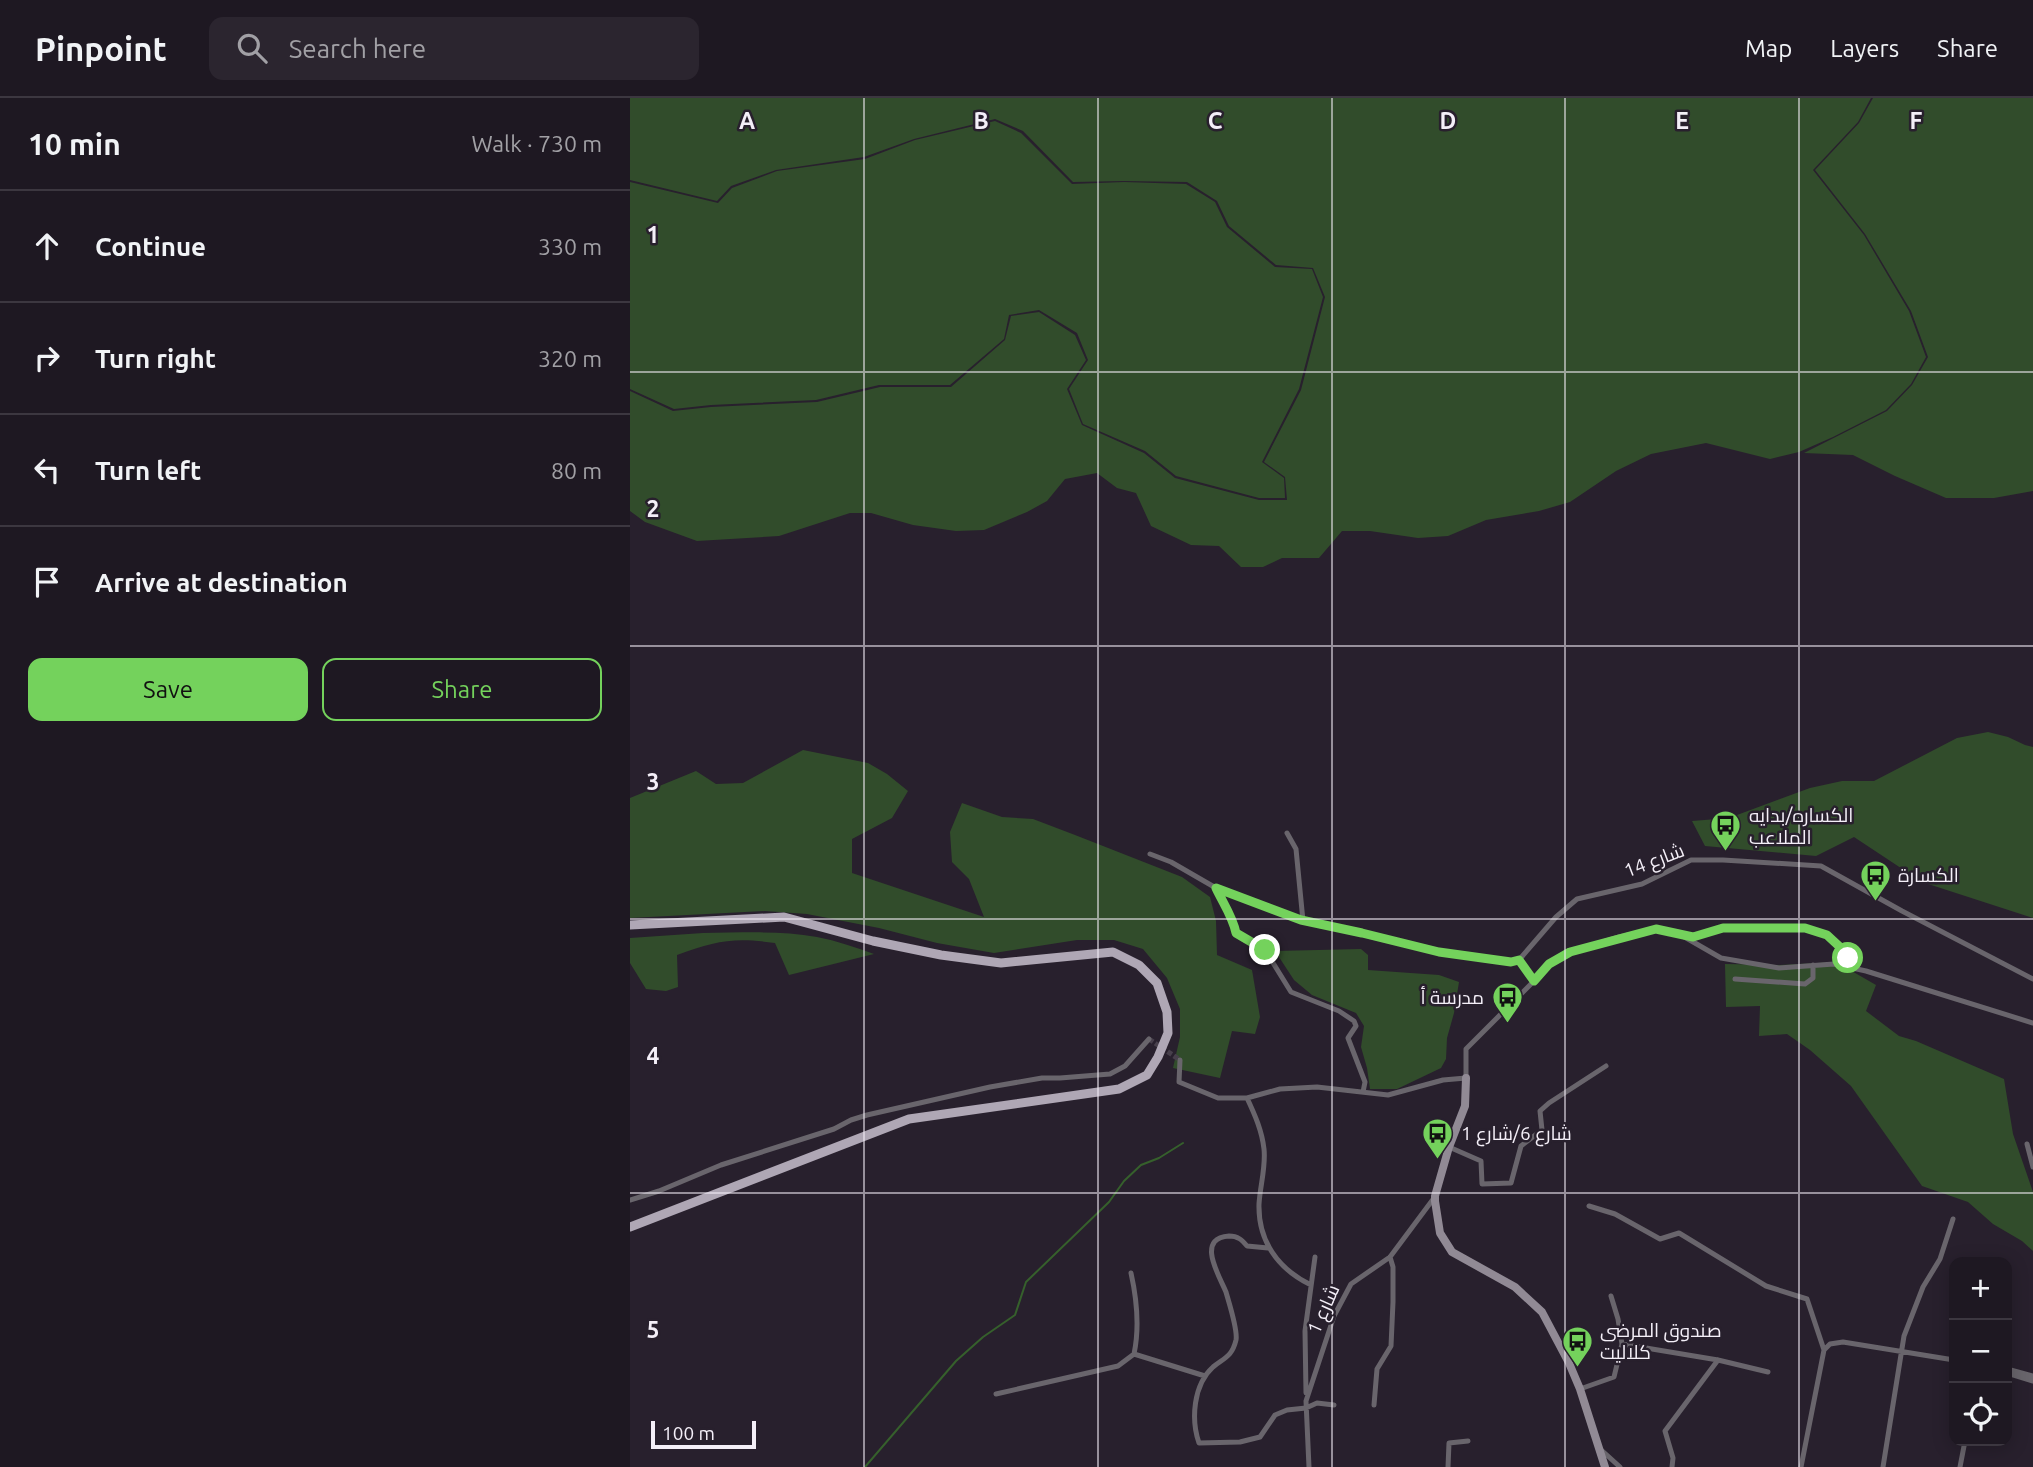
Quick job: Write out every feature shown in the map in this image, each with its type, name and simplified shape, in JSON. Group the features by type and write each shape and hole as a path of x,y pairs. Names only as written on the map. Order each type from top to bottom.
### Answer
{"main road":[{"path":"630,926 784,917 873,941 941,955 1001,963 1113,952 1139,965 1157,983 1167,1012 1168,1033 1147,1075 1119,1089 909,1119 630,1227"}],"street":[{"path":"1287,833 1296,849 1303,921"},
{"path":"1150,853 1216,888 1303,921 1439,952 1511,962 1519,960 1534,981"},
{"name":"شارع 14","path":"1519,960 1556,918 1577,899 1642,884 1691,860 1723,860 1821,866 2033,979"},
{"path":"1216,888 1234,922 1236,933 1265,950 1291,992 1339,1011 1354,1021 1356,1026 1348,1038 1365,1082 1363,1092"},
{"path":"1605,1467 1580,1390 1542,1312 1515,1287 1452,1252 1440,1233 1435,1201 1449,1147 1465,1106 1466,1049 1549,964 1570,952 1656,929 1693,937 1723,928 1805,928 1827,935 1834,941 1848,958 1851,968"},
{"path":"1681,935 1721,958 1779,968 1834,964 2033,1023"},
{"path":"1735,979 1805,984 1813,978 1813,965"},
{"path":"630,1200 721,1165 834,1129 867,1115 1042,1078 1110,1074 1125,1066 1149,1040"},
{"path":"1180,1060 1179,1082 1218,1098 1247,1098 1280,1089 1317,1087 1388,1095 1443,1080 1466,1078"},
{"path":"1449,1147 1481,1161 1482,1184 1511,1183 1521,1146 1542,1130 1540,1111 1549,1102 1606,1066"},
{"path":"1247,1098 1260,1125 1264,1151 1259,1205 1261,1229 1268,1248 1293,1277 1311,1285"},
{"path":"2027,1144 2033,1167"},
{"name":"شارع 1","path":"1309,1467 1306,1405 1334,1316 1350,1284 1390,1257 1436,1195"},
{"path":"1589,1206 1615,1214 1660,1239 1679,1233 1766,1286 1807,1299 1824,1350 1801,1467"},
{"path":"1883,1467 1904,1336 1923,1287 1940,1259 1954,1219"},
{"path":"1268,1248 1247,1246 1240,1238 1230,1236 1219,1239 1213,1245 1211,1255 1216,1275 1225,1292 1236,1338 1228,1357 1205,1376 1195,1399 1195,1432 1199,1443 1240,1442 1260,1437 1275,1415 1317,1403 1334,1405"},
{"path":"1306,1405 1305,1331 1315,1257"},
{"path":"1374,1405 1377,1369 1391,1346 1393,1302 1390,1257"},
{"path":"996,1394 1118,1366 1134,1354 1137,1340 1137,1301 1131,1273"},
{"path":"1580,1390 1614,1377 1622,1344 1611,1296"},
{"path":"1824,1350 1830,1344 1843,1342 1949,1359"},
{"path":"1622,1344 1718,1360 1768,1373"},
{"path":"1134,1354 1205,1376"},
{"path":"1672,1467 1673,1458 1665,1431 1718,1360"},
{"path":"2012,1372 2033,1378"},
{"path":"1448,1467 1449,1443 1468,1441"},
{"path":"1960,1467 1964,1446"},
{"path":"1600,1448 1620,1467"}],"green space":[{"path":"630,98 1871,98 1858,122 1813,170 1864,235 1909,311 1926,357 1911,384 1886,410 1799,452 1770,459 1706,443 1651,454 1616,471 1570,502 1539,511 1486,520 1448,536 1418,538 1370,531 1342,531 1319,558 1282,558 1263,567 1241,567 1219,546 1191,545 1151,526 1136,493 1117,488 1097,473 1065,479 1047,501 984,530 956,531 913,525 871,513 850,513 779,536 697,541 645,522 630,511 630,391 673,411 817,402 880,387 951,387 1005,340 1011,316 1039,312 1075,335 1086,360 1067,389 1082,425 1144,453 1175,478 1259,500 1287,500 1285,477 1264,462 1301,390 1325,297 1313,268 1276,265 1229,226 1217,201 1187,182 1073,182 1023,131 995,119 914,139 864,157 776,170 731,186 717,201 630,180"},
{"path":"1873,98 2033,98 2033,491 1994,498 1946,498 1853,455 1804,453 1887,411 1912,385 1928,357 1911,311 1865,234 1815,170 1859,123"},
{"path":"995,121 1021,133 1072,184 1186,184 1215,202 1227,227 1275,267 1312,269 1323,297 1299,389 1262,462 1284,478 1285,498 1259,498 1176,476 1145,451 1083,424 1069,389 1088,360 1077,333 1039,310 1009,315 1004,339 950,385 879,385 816,400 674,409 630,389 630,182 718,203 732,188 777,171 865,159 915,140"},
{"path":"1988,732 2033,747 2033,918 1922,882 1854,837 1816,856 1705,846 1692,821 1729,818 1810,788 1842,781 1874,781 1957,738"},
{"path":"803,750 868,763 908,791 892,818 852,839 852,873 984,917 969,879 952,862 950,832 962,803 1002,817 1033,819 1182,877 1210,897 1216,921 1217,955 1252,970 1260,1017 1255,1034 1232,1031 1220,1078 1173,1068 1180,1037 1180,1009 1167,978 1143,949 1114,940 1077,940 994,953 807,914 765,911 630,918 630,798 696,771 716,784 743,783"},
{"path":"703,933 789,933 832,940 874,954 789,975 775,943 747,940 725,942 677,955 678,987 666,991 646,989 630,963 630,938"},
{"path":"1361,949 1368,955 1368,970 1439,975 1459,982 1447,1038 1446,1059 1441,1068 1397,1089 1370,1089 1361,1047 1364,1026 1356,1013 1312,995 1294,980 1275,951"},
{"path":"1836,962 1876,985 1866,1011 1899,1036 2004,1079 2013,1134 2033,1192 2033,1251 2022,1241 1993,1224 1968,1202 1922,1186 1851,1086 1787,1034 1759,1036 1760,1006 1726,1007 1725,964"}],"waterway":[{"path":"865,1467 956,1361 983,1337 1015,1315 1026,1282 1109,1202 1124,1181 1141,1165 1159,1158 1183,1143"}],"tunnel":[{"path":"1149,1039 1180,1060"}],"place":[{"name":"الكساره/بدايه الملاعب","path":"1726,853"},
{"name":"الكسارة","path":"1875,902"},
{"name":"مدرسة أ","path":"1507,1024"},
{"name":"شارع 6/شارع 1","path":"1438,1160"},
{"name":"صندوق المرضى كلاليت","path":"1577,1368"}],"route":[{"path":"1265,950 1236,933 1234,922 1216,888 1301,920 1439,952 1511,962 1519,960 1534,981 1549,964 1570,952 1656,929 1693,937 1723,928 1805,928 1827,935 1848,958"}]}
